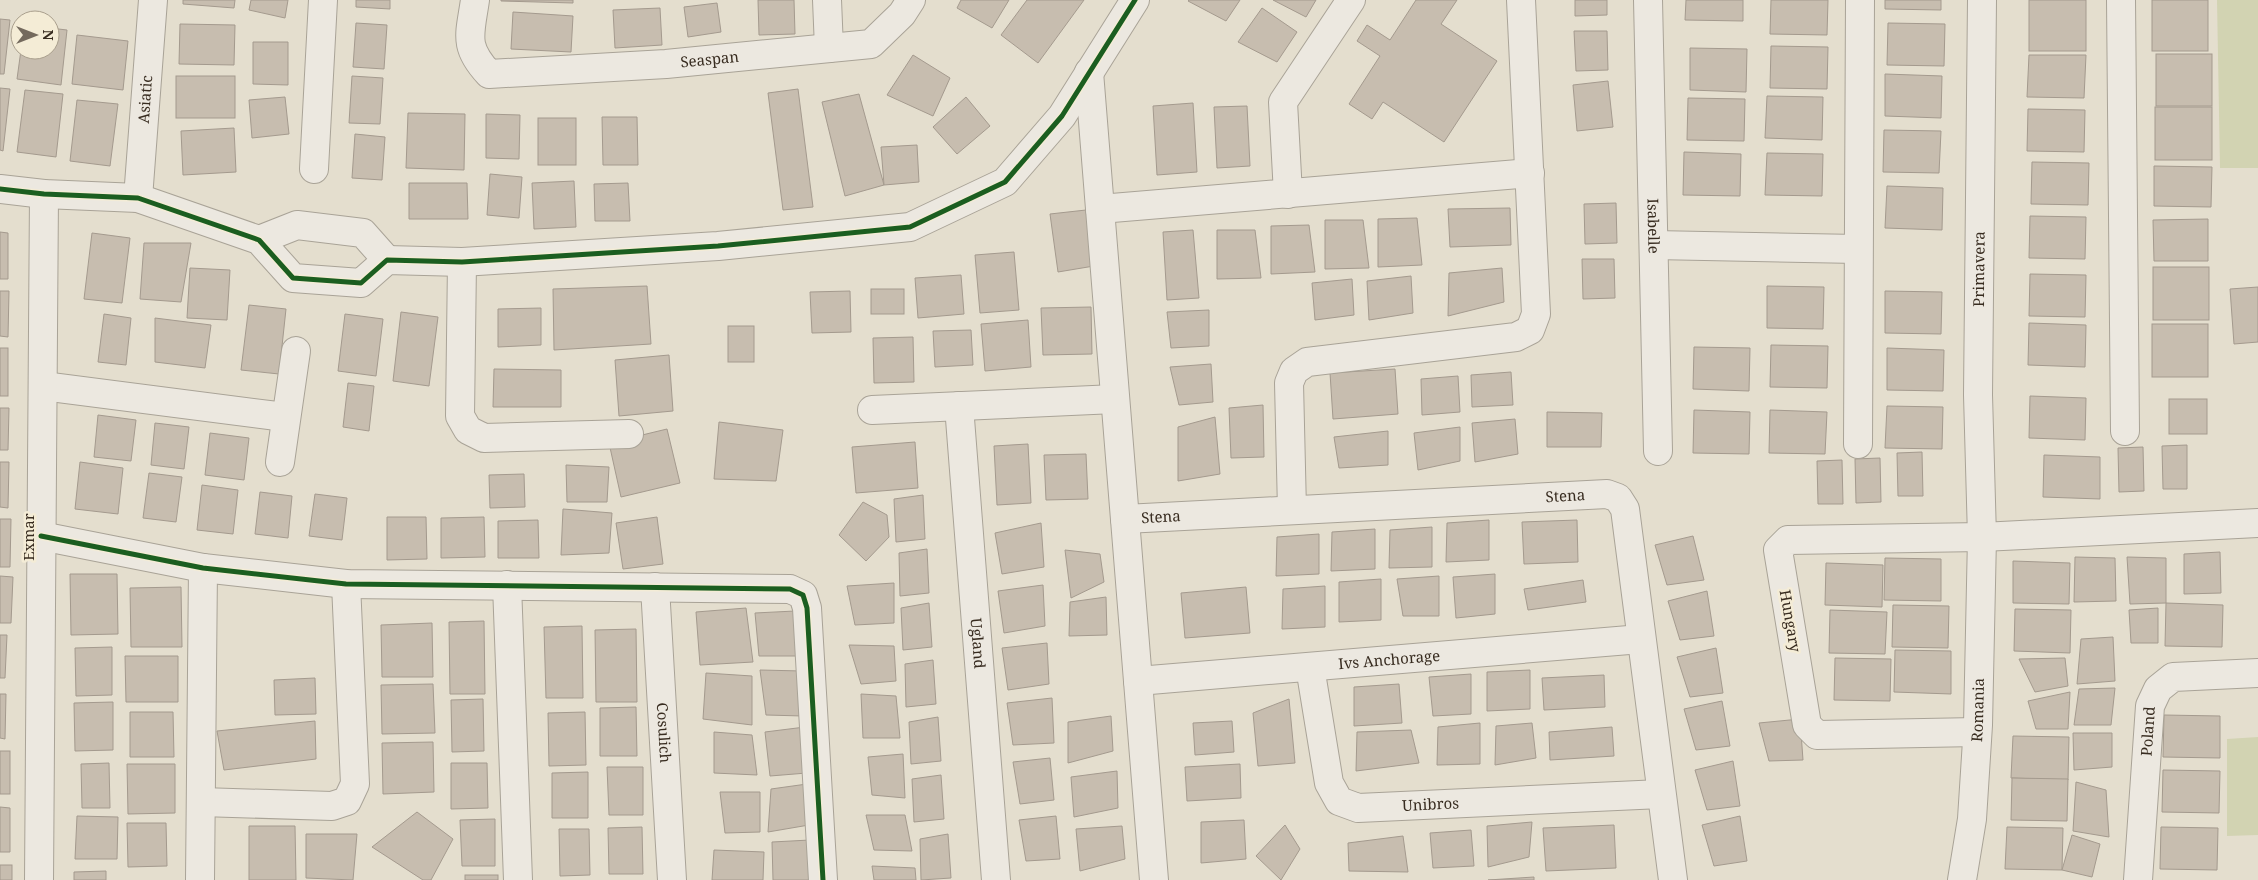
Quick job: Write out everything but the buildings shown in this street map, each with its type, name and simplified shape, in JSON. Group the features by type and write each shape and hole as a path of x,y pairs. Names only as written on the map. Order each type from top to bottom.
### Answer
{"street":[{"name":"Asiatic","path":"138,198 148,0"},
{"path":"314,169 323,0"},
{"name":"Seaspan","path":"475,0 469,42 476,60 489,74 666,64 871,44 902,14 911,0"},
{"path":"827,0 829,48"},
{"path":"0,189 44,194 138,198 259,240 293,278 361,283 386,260 462,262 718,246 910,227 1005,182 1062,116 1135,0"},
{"path":"1288,194 1283,102 1351,0"},
{"path":"1292,510 1289,383 1294,371 1307,362 1516,337 1530,330 1536,314 1521,0"},
{"name":"Isabelle","path":"1648,0 1658,451"},
{"path":"1858,444 1860,0"},
{"name":"Primavera","path":"1982,0 1978,395 1982,537"},
{"path":"2120,0 2125,432"},
{"path":"1089,72 1154,880"},
{"path":"1100,209 1530,174"},
{"name":"Exmar","path":"39,880 44,194"},
{"path":"259,240 296,225 363,232 386,260"},
{"path":"1654,245 1858,249"},
{"path":"462,262 460,416 468,430 484,438 629,434"},
{"path":"280,462 296,351"},
{"path":"43,386 285,417"},
{"path":"872,410 1115,399"},
{"name":"Ugland","path":"959,406 996,880"},
{"name":"Stena","path":"1125,519 1608,494 1618,498 1626,509 1673,880"},
{"path":"1982,537 2258,523"},
{"path":"41,536 204,568 346,584 790,589 803,595 807,608 823,880"},
{"name":"Hungary","path":"1977,732 1817,735 1807,724 1778,550 1788,540 1982,537"},
{"name":"Romania","path":"1962,880 1972,819 1977,732 1982,537"},
{"path":"200,880 204,568"},
{"path":"201,802 332,806 347,801 355,784 346,584"},
{"path":"507,585 518,880"},
{"name":"Cosulich","path":"656,587 672,880"},
{"name":"Ivs Anchorage","path":"1138,681 1641,639"},
{"name":"Unibros","path":"1310,667 1329,783 1339,801 1358,808 1662,794"},
{"name":"Poland","path":"2138,880 2150,706 2158,690 2173,677 2258,674"}],"green space":[{"path":"2217,0 2258,0 2258,168 2220,168"},
{"path":"2258,737 2258,835 2227,836 2227,739"}],"cycle path":[{"path":"0,189 44,194 138,198 259,240 293,278 361,283 387,260 462,262 718,246 910,227 1005,182 1062,116 1135,0"},
{"path":"41,536 203,568 346,584 790,589 803,595 807,608 823,880"}]}
